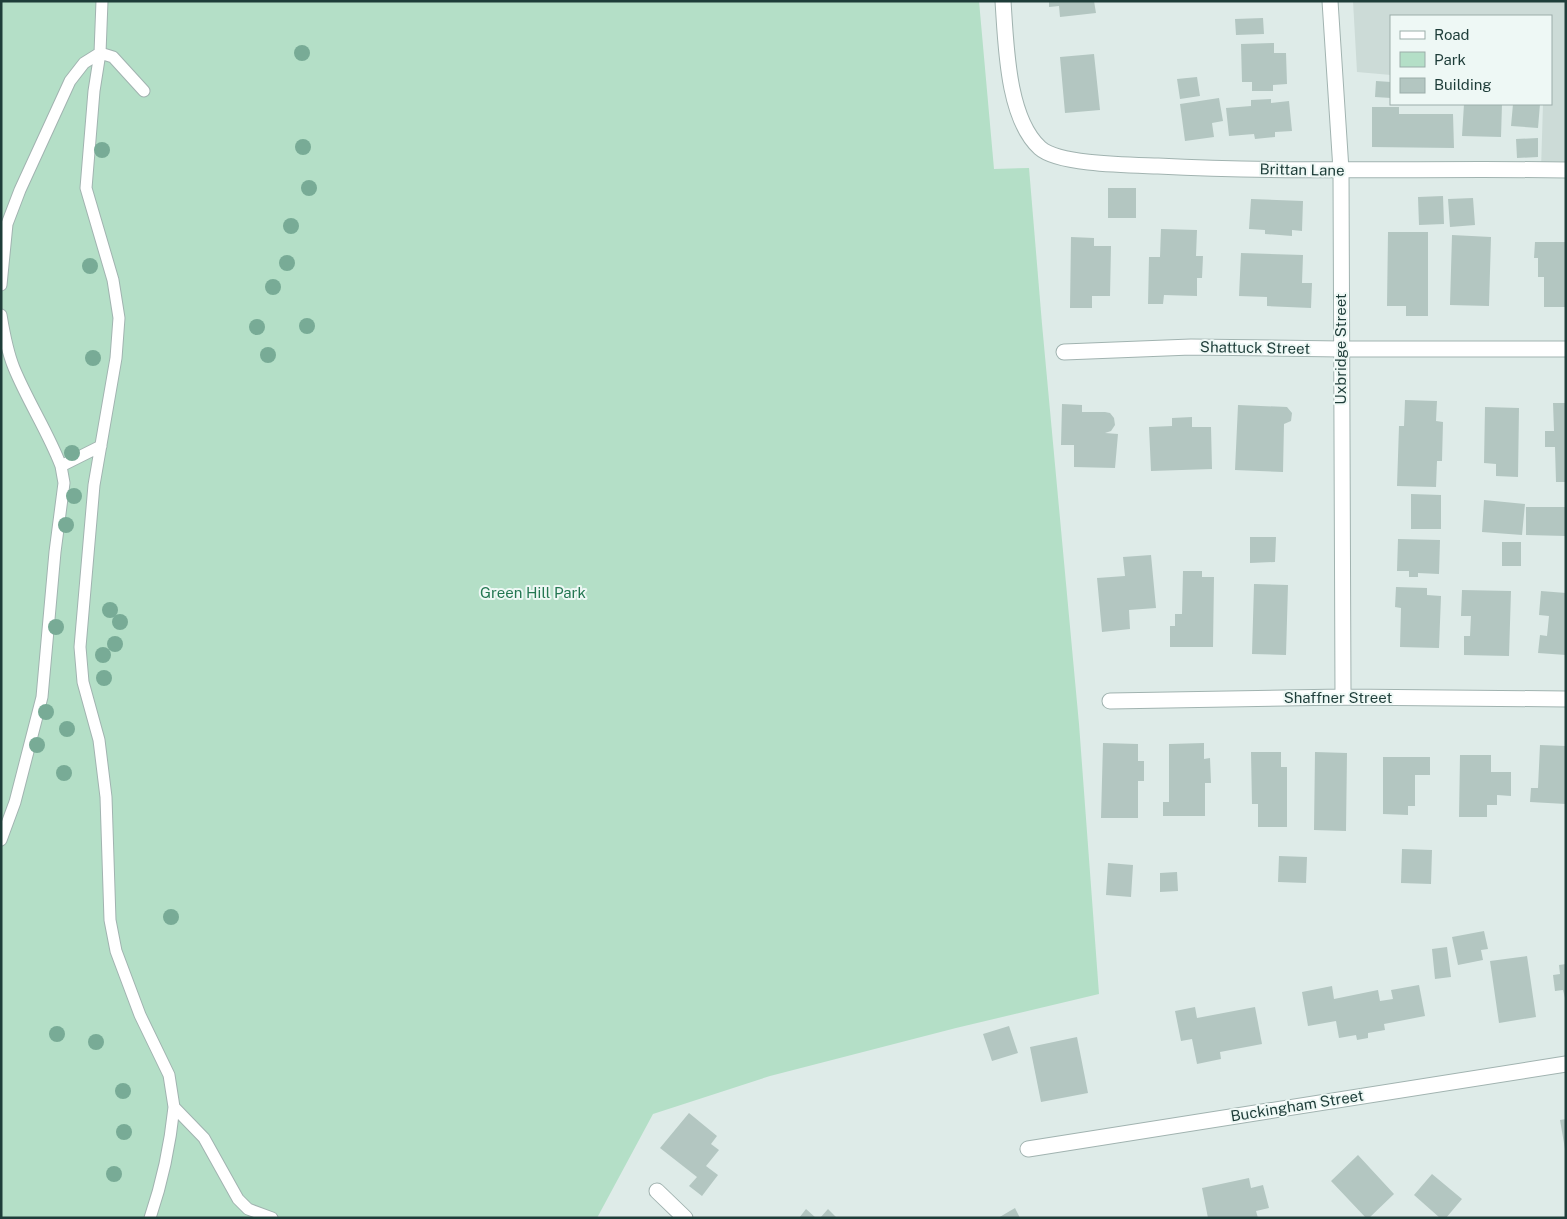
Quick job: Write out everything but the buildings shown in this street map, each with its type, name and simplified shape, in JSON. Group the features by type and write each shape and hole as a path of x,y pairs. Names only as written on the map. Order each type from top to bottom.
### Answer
{"street":[{"name":"Brittan Lane","path":"1003,1 1007,54 1014,97 1027,130 1040,148 1054,156 1104,163 1216,169 1566,170"},
{"name":"Uxbridge Street","path":"1330,1 1341,170 1342,697"},
{"name":"Shattuck Street","path":"1064,352 1191,347 1566,349"},
{"name":"Shaffner Street","path":"1110,701 1342,697 1566,699"},
{"name":"Buckingham Street","path":"1028,1149 1566,1064"},
{"path":"657,1191 685,1218"}],"lane":[{"path":"102,1 100,52 94,91 86,188 113,280 119,318 116,358 94,485 80,647 83,682 99,740 105,787 110,920 116,952 140,1014 169,1075 174,1107 170,1147 160,1190 150,1218"},
{"path":"100,52 113,57 144,90"},
{"path":"1,285 7,224 20,190 70,80 84,63 100,52"},
{"path":"1,315 5,338 14,368 52,443 61,466 64,483 55,552 42,696 23,774 1,840"},
{"path":"61,466 100,446"},
{"path":"174,1107 204,1138 238,1199 248,1210 272,1218"}],"shaded area":[{"path":"1353,1 1566,1 1566,170 1541,170 1543,105 1552,105 1552,15 1390,15 1390,75 1357,72"}],"green space":[{"name":"Green Hill Park","path":"1,1 979,1 994,169 1029,168 1079,724 1099,994 956,1028 770,1076 653,1114 597,1218 1,1218"}]}
